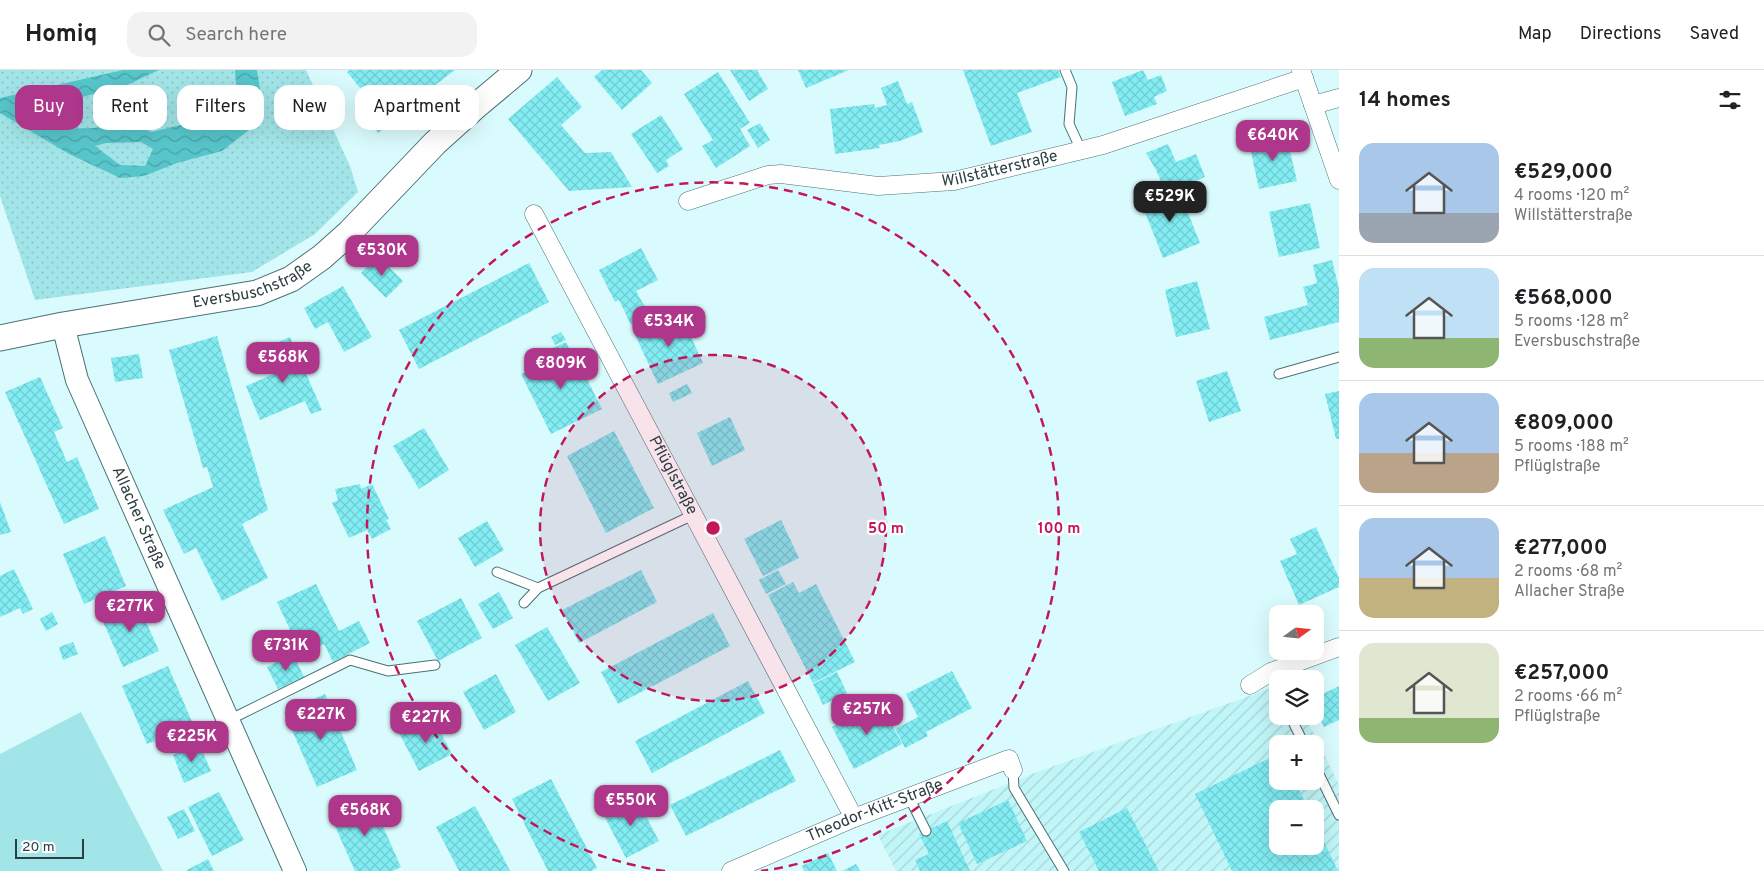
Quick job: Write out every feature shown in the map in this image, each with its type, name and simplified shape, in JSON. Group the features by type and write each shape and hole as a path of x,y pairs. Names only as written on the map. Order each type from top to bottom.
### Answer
{"main road":[{"name":"Eversbuschstraße","path":"0,338 63,325 257,293 291,279 322,257 350,232 435,144 519,70"}],"street":[{"name":"Willstätterstraße","path":"688,202 768,175 781,174 878,186 954,181 991,174 1081,150 1302,74"},
{"path":"1302,74 1339,180"},
{"path":"1313,105 1339,98"},
{"name":"Pflüglstraße","path":"534,214 854,818"},
{"name":"Allacher Straße","path":"63,325 77,380 295,871"},
{"path":"1276,670 1339,647"},
{"path":"1250,684 1269,673"},
{"name":"Theodor-Kitt-Straße","path":"732,871 854,818 1009,759 1013,770"}],"lane":[{"path":"1066,70 1072,87 1069,124 1081,150"},
{"path":"1279,374 1339,358"},
{"path":"524,603 538,588 693,515"},
{"path":"497,572 538,588"},
{"path":"229,720 350,660 388,671 435,665"},
{"path":"1013,770 1014,788 1064,871"},
{"path":"1324,784 1339,815"},
{"path":"909,797 926,831"}],"shaded area":[{"path":"0,70 306,70 313,85 274,85 274,130 334,130 350,166 358,192 315,234 252,272 35,300 0,196"},
{"path":"1269,689 1269,725 1309,725 1314,735 1269,735 1269,790 1324,790 1324,755 1339,785 1339,871 896,871 878,835 1040,771"},
{"path":"81,712 163,871 0,871 0,754"}],"water":[{"path":"123,70 159,70 127,85 93,85 93,94 83,97 83,85 57,85"},
{"path":"235,70 257,70 259,85 236,85"},
{"path":"15,95 15,122 0,113 0,98"},
{"path":"177,126 177,130 249,130 222,151 177,163 144,176 120,178 69,154 29,130 83,130 83,128 93,128 93,130 147,130 152,132 167,130 167,128","holes":["141,142 153,149 145,166 120,165 95,146 106,143"]}],"building":[{"path":"350,70 455,70 435,85 357,85 347,72"},
{"path":"602,70 641,70 652,83 622,110 594,77"},
{"path":"730,70 757,70 768,89 749,101"},
{"path":"798,70 849,70 806,88"},
{"path":"963,70 1058,70 1061,77 1017,93 1032,132 991,146"},
{"path":"1143,70 1148,80 1161,75 1167,91 1154,97 1157,104 1125,116 1112,82"},
{"path":"718,72 750,123 740,129 750,146 716,168 702,146 713,140 684,94"},
{"path":"557,77 582,107 561,125 585,153 611,152 632,187 569,191 508,119"},
{"path":"898,81 907,104 912,102 923,132 900,141 879,145 880,148 835,154 830,109 874,104 875,108 887,105 881,88"},
{"path":"661,115 683,149 666,160 669,166 657,173 631,134"},
{"path":"760,123 770,140 758,148 747,130"},
{"path":"1286,134 1297,181 1259,189 1249,143"},
{"path":"1168,144 1176,162 1196,154 1205,177 1184,185 1183,181 1164,188 1146,153"},
{"path":"1178,188 1200,243 1163,258 1141,202"},
{"path":"1310,203 1320,248 1279,257 1269,212"},
{"path":"641,248 658,280 636,291 650,316 631,325 619,300 615,302 599,270"},
{"path":"378,256 403,281 386,298 361,273"},
{"path":"1332,260 1339,289 1339,322 1270,340 1264,317 1308,305 1303,287 1317,283 1313,265"},
{"path":"529,263 549,302 419,369 399,330"},
{"path":"1197,281 1210,329 1176,337 1165,290"},
{"path":"343,286 372,337 344,352 328,322 315,329 304,308"},
{"path":"679,311 703,363 658,384 634,333"},
{"path":"561,332 566,340 555,345 551,337"},
{"path":"217,336 268,510 242,524 268,578 222,601 196,548 184,554 163,510 213,487 207,467 203,468 169,350"},
{"path":"290,337 322,410 311,414 305,401 260,420 246,386 278,372 267,347"},
{"path":"566,342 570,350 572,349 602,409 551,434 521,374 552,359 548,350"},
{"path":"139,354 143,378 115,382 111,358"},
{"path":"1227,371 1241,411 1209,422 1196,381"},
{"path":"40,377 63,428 54,432 67,462 77,457 99,509 64,524 5,392"},
{"path":"687,384 692,393 673,402 669,393"},
{"path":"1339,391 1339,439 1336,439 1325,394"},
{"path":"730,417 745,450 712,466 697,433"},
{"path":"424,428 449,470 419,489 393,446"},
{"path":"614,431 654,508 606,533 567,456"},
{"path":"360,484 361,489 372,484 389,519 386,520 391,529 372,539 367,530 349,538 332,503 338,500 335,489"},
{"path":"0,502 11,532 0,535"},
{"path":"781,520 799,558 763,576 744,539"},
{"path":"487,521 504,550 475,567 458,538"},
{"path":"1316,527 1339,578 1339,587 1299,605 1280,561 1297,554 1290,539"},
{"path":"105,536 126,586 84,604 63,554"},
{"path":"14,569 33,609 23,614 20,608 0,617 0,576"},
{"path":"641,570 657,602 579,643 562,610"},
{"path":"778,570 786,584 766,594 759,580"},
{"path":"793,582 799,593 816,584 855,662 813,683 768,595"},
{"path":"316,584 339,631 359,621 370,643 333,662 324,644 302,655 277,602"},
{"path":"499,592 513,618 493,629 478,604"},
{"path":"461,598 482,638 438,661 417,621"},
{"path":"136,599 159,651 123,667 100,615"},
{"path":"52,612 58,624 46,631 40,619"},
{"path":"713,613 730,646 618,704 601,672"},
{"path":"547,627 580,683 548,701 515,645"},
{"path":"73,642 78,654 63,660 59,647"},
{"path":"293,654 304,677 278,689 267,667"},
{"path":"168,666 193,724 174,733 178,741 163,747 160,739 147,744 122,686"},
{"path":"952,671 972,708 926,732 928,736 905,748 895,729 918,717 906,694"},
{"path":"837,672 847,693 823,705 813,684"},
{"path":"496,674 516,712 484,730 463,692"},
{"path":"748,681 765,713 652,773 635,741"},
{"path":"1339,686 1339,720 1324,727 1323,725 1324,694"},
{"path":"325,694 357,770 317,787 284,712"},
{"path":"880,702 902,744 854,769 832,727"},
{"path":"432,716 452,754 419,771 399,733"},
{"path":"199,743 211,771 184,783 173,755"},
{"path":"780,750 796,781 686,836 670,805"},
{"path":"1269,758 1269,790 1299,790 1304,800 1269,800 1269,855 1324,855 1324,842 1338,871 1232,871 1195,794"},
{"path":"551,779 597,868 591,871 548,871 512,799"},
{"path":"219,792 244,840 212,856 188,807"},
{"path":"369,795 401,867 393,871 355,871 329,813"},
{"path":"636,797 659,841 626,858 603,814"},
{"path":"1008,800 1027,841 977,864 958,823"},
{"path":"475,806 510,871 459,871 436,827"},
{"path":"1127,808 1159,871 1099,871 1079,832"},
{"path":"184,809 195,831 178,839 167,817"},
{"path":"947,821 970,871 920,871 915,860 929,854 919,834"},
{"path":"828,853 837,871 804,871 802,866"},
{"path":"208,859 214,871 185,871"},
{"path":"856,864 860,871 842,871"}]}
